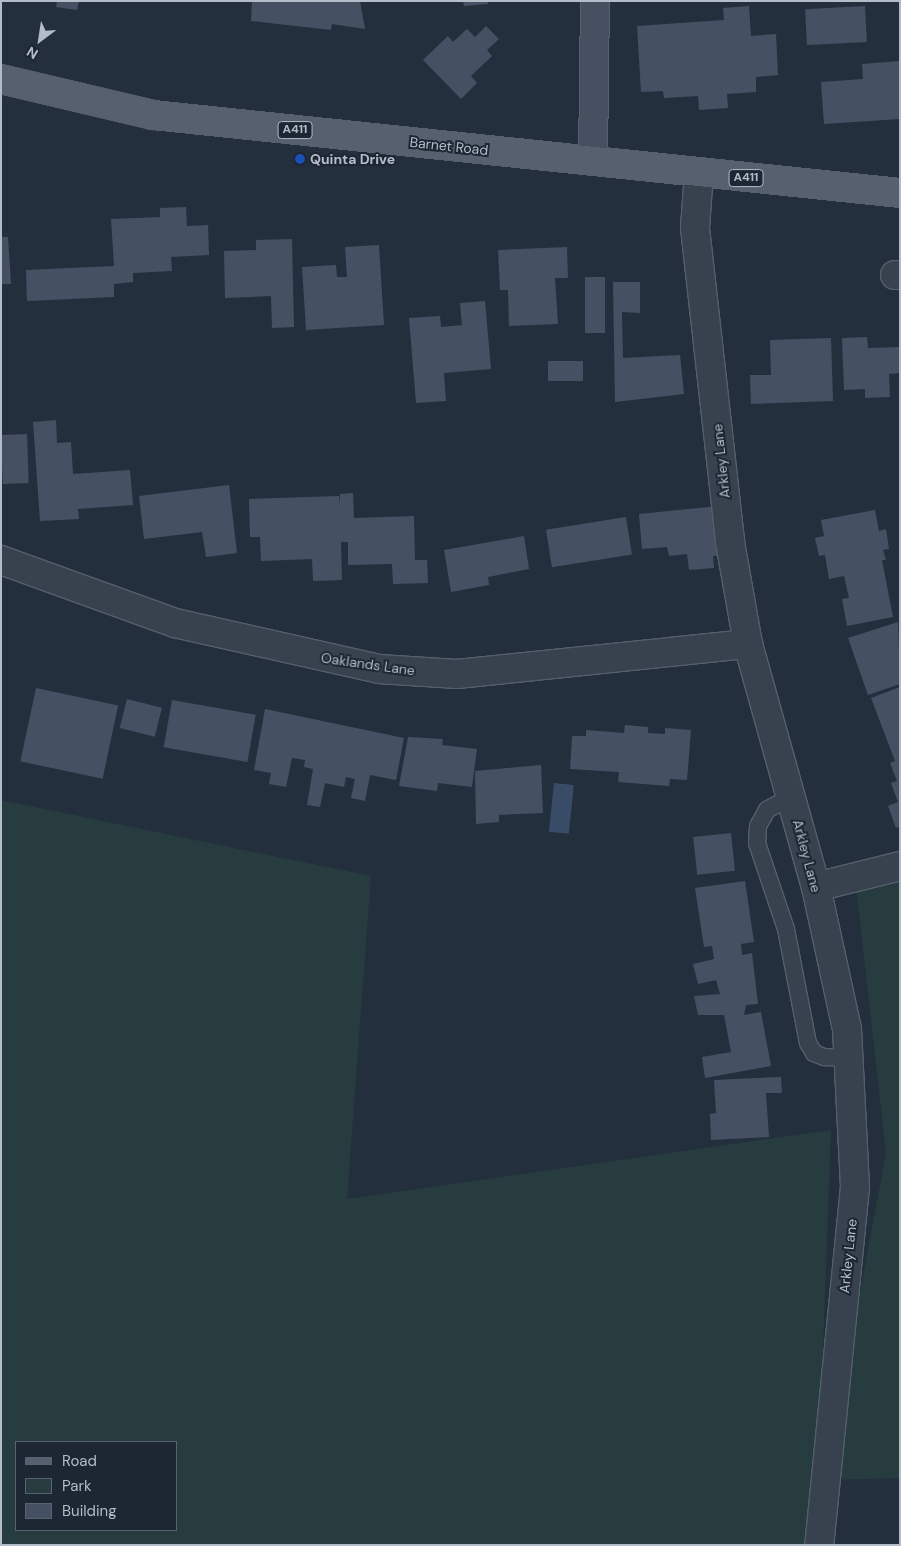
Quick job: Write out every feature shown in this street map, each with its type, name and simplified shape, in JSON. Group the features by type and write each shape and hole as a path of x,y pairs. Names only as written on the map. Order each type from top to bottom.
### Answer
{"main road":[{"name":"Barnet Road","path":"1,79 153,115 900,193"}],"street":[{"path":"592,161 595,1"},
{"name":"Arkley Lane","path":"698,172 695,228 730,542 748,644 816,887 847,1029 855,1187 819,1545"},
{"name":"Oaklands Lane","path":"1,560 174,622 379,669 457,674 748,644"},
{"path":"816,887 900,866"}],"lane":[{"path":"791,797 767,810 758,826 757,843 786,929 808,1043 814,1053 824,1057 848,1058"}],"green space":[{"path":"1,800 371,876 347,1199 831,1130 816,1545 1,1545"},
{"path":"900,866 900,1478 825,1480 886,1153 855,877"}],"water":[{"path":"554,783 574,785 569,834 549,832"}],"building":[{"path":"57,1 79,1 77,10 56,7"},
{"path":"252,1 360,1 365,29 332,24 331,30 251,21"},
{"path":"463,1 488,1 488,4 464,6"},
{"path":"749,6 751,36 776,34 778,75 756,77 756,92 727,94 728,108 699,110 698,96 664,98 663,91 641,92 637,26 724,20 723,8"},
{"path":"865,6 867,42 807,45 805,9"},
{"path":"486,26 499,39 487,50 492,56 471,76 477,83 461,99 423,60 448,36 453,42 467,29 475,37"},
{"path":"900,61 900,119 824,124 821,82 863,79 862,64"},
{"path":"186,207 187,226 208,225 209,255 171,257 172,271 133,273 133,282 114,284 114,297 27,301 26,270 114,266 111,219 160,217 160,208"},
{"path":"1,237 8,237 11,284 1,284"},
{"path":"292,239 294,327 272,328 271,296 225,298 224,251 256,250 256,240"},
{"path":"379,245 384,325 306,330 302,267 336,265 337,277 347,277 345,247"},
{"path":"567,247 568,278 555,278 558,324 509,326 508,290 500,290 498,250"},
{"path":"585,277 605,277 605,333 585,333"},
{"path":"613,282 640,282 640,313 622,312 623,358 680,355 684,394 615,402"},
{"path":"485,301 491,369 444,373 446,401 416,403 409,318 440,316 441,327 462,325 460,303"},
{"path":"867,337 868,348 900,347 900,373 889,374 890,397 865,398 865,389 844,390 842,338"},
{"path":"831,338 833,401 751,404 750,375 771,375 770,340"},
{"path":"548,361 583,361 583,381 548,381"},
{"path":"56,420 57,443 71,442 73,474 130,470 133,505 78,509 79,519 40,521 33,422"},
{"path":"27,434 29,483 3,484 1,435"},
{"path":"229,485 237,553 206,557 202,532 144,539 139,496"},
{"path":"353,493 354,518 414,516 415,560 427,560 428,583 393,584 392,564 348,565 348,542 341,542 342,580 313,581 312,559 261,561 260,537 250,537 249,499 339,496 340,504 340,494"},
{"path":"718,506 723,555 713,556 714,568 689,570 687,554 669,556 667,547 642,549 639,514"},
{"path":"875,510 879,531 886,529 889,549 883,550 886,560 882,560 893,617 847,626 842,599 849,598 844,576 829,579 825,555 819,556 815,538 824,536 821,520"},
{"path":"626,517 632,555 552,567 546,530"},
{"path":"524,536 529,569 488,577 489,585 451,592 444,550"},
{"path":"898,622 900,684 868,695 848,638"},
{"path":"900,687 900,826 896,828 888,806 898,802 891,783 897,781 890,763 895,761 871,698"},
{"path":"36,688 118,705 103,779 20,761"},
{"path":"127,699 162,708 155,737 120,728"},
{"path":"172,700 256,715 247,762 164,747"},
{"path":"265,709 404,738 396,780 370,775 365,801 351,798 355,779 346,777 344,787 325,783 320,807 307,805 313,769 304,767 305,760 292,758 286,787 269,784 271,773 254,770"},
{"path":"625,725 648,727 648,733 665,734 665,728 691,730 687,780 670,779 669,786 618,782 619,772 570,769 572,736 586,736 586,730 624,733"},
{"path":"408,737 443,739 442,745 477,749 472,787 438,783 437,791 399,786"},
{"path":"541,765 543,813 499,815 499,822 476,824 475,771"},
{"path":"731,833 735,871 697,875 693,837"},
{"path":"745,881 754,942 741,944 742,955 752,953 758,1004 746,1005 744,1015 761,1012 771,1066 705,1078 702,1057 731,1052 724,1015 698,1015 694,996 720,994 716,980 698,984 693,964 714,959 712,946 704,947 695,888"},
{"path":"781,1077 782,1093 766,1093 769,1137 711,1140 710,1114 716,1113 714,1080"}],"place":[{"name":"Quinta Drive","path":"300,159"}]}
